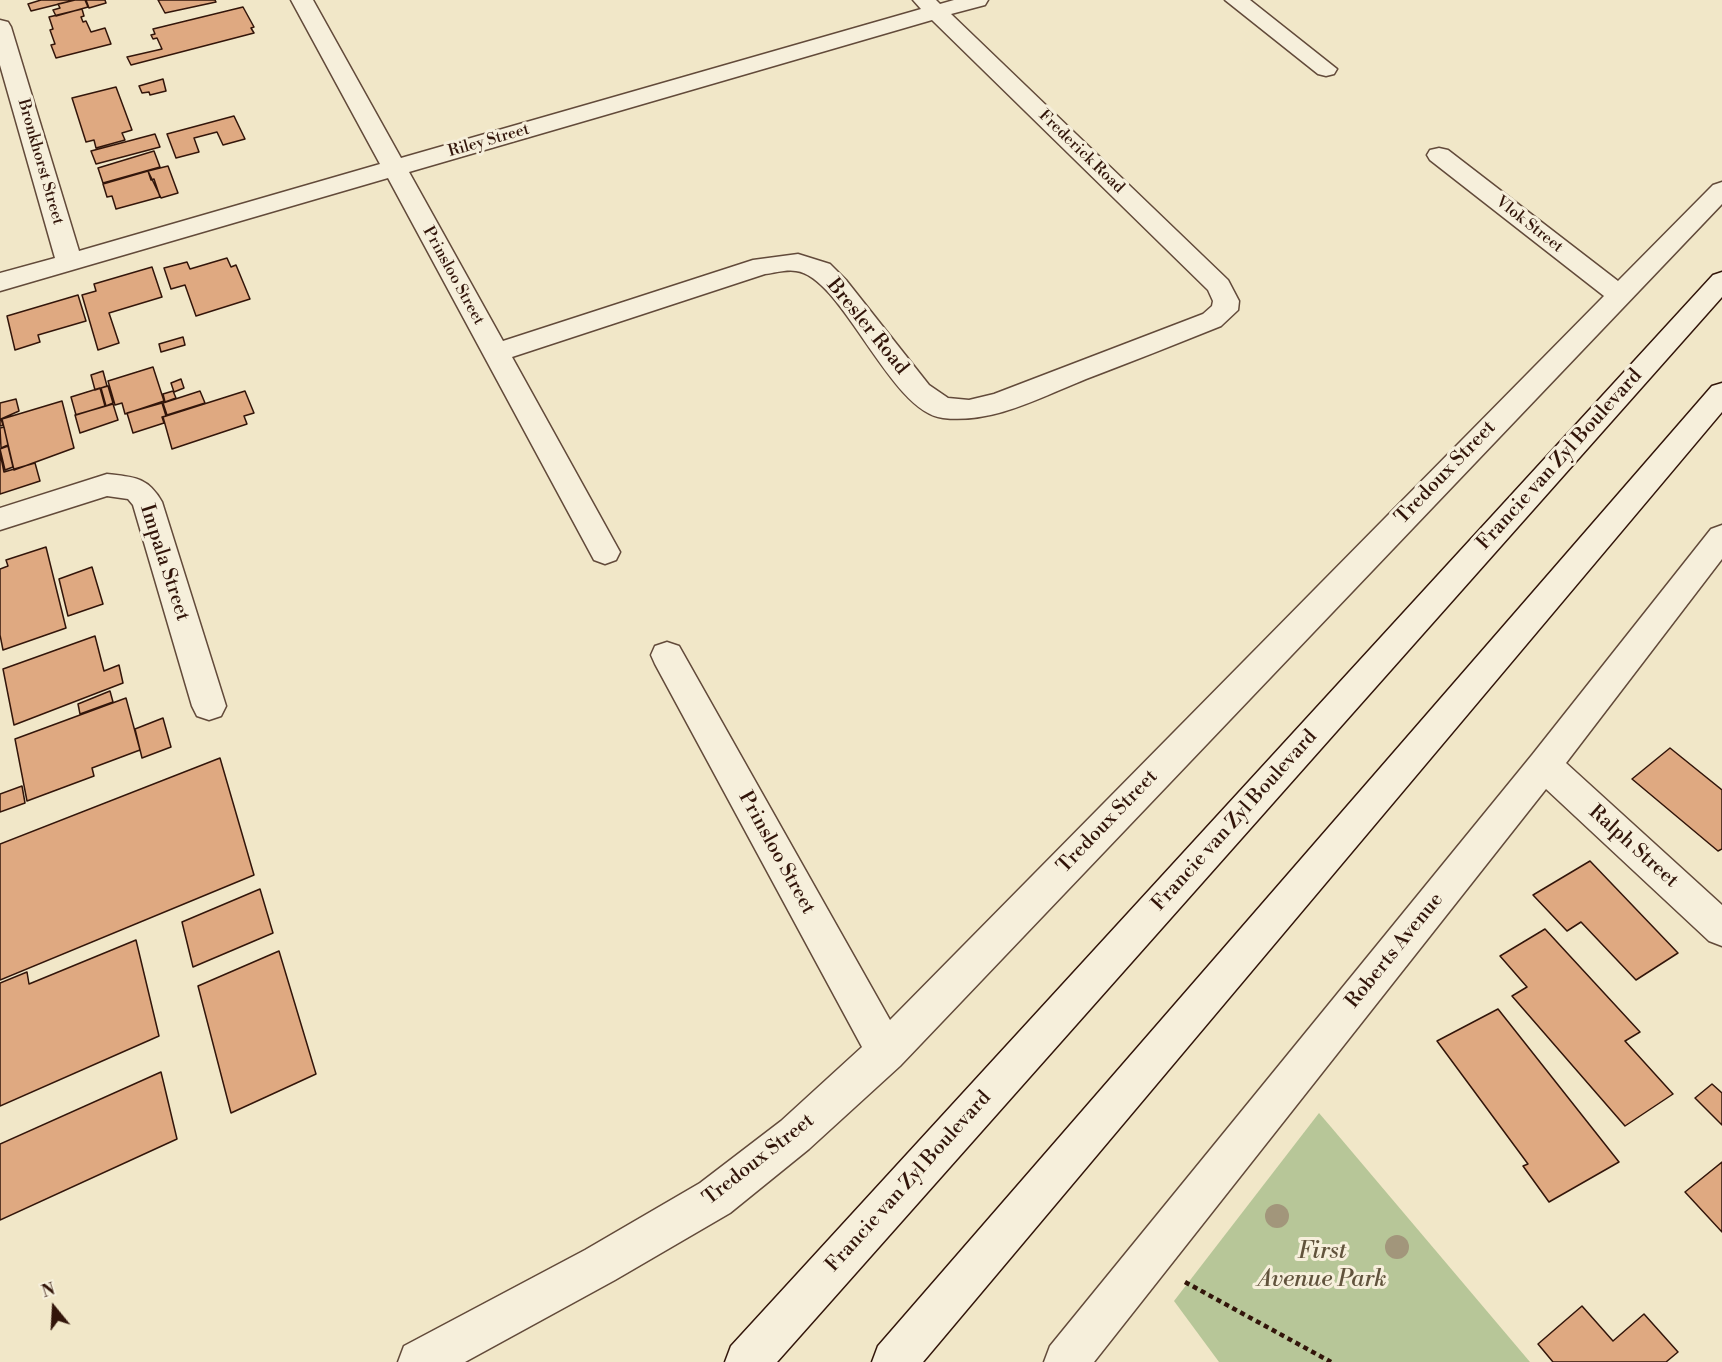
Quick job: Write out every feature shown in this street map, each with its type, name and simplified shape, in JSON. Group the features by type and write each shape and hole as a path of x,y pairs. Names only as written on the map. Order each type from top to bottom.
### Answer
{"street":[{"name":"Prinsloo Street","path":"302,0 605,552"},
{"name":"Riley Street","path":"0,282 393,168 930,6 977,0"},
{"path":"1236,0 1326,69"},
{"name":"Frederick Road","path":"930,6 1219,286 1226,301 1225,310"},
{"name":"Bronkhorst Street","path":"0,27 69,262"},
{"name":"Vlok Street","path":"1439,155 1618,294"},
{"name":"Tredoux Street","path":"420,1362 600,1265 715,1198 795,1135 886,1052 1618,294 1722,190"},
{"name":"Bresler Road","path":"495,353 762,266 798,262 820,270 837,286 920,392 941,408 969,410 1002,402 1212,320 1225,310"},
{"name":"Francie van Zyl Boulevard","path":"747,1362 1722,280"},
{"path":"894,1362 1722,393"},
{"name":"Impala Street","path":"0,519 107,485 139,491 147,502 208,706"},
{"name":"Roberts Avenue","path":"1066,1362 1544,765 1722,537"},
{"name":"Prinsloo Street","path":"667,655 886,1052"},
{"name":"Ralph Street","path":"1544,765 1722,929"}],"path":[{"path":"1182,1280 1330,1362"}],"green space":[{"name":"First Avenue Park","path":"1319,1113 1530,1362 1219,1362 1174,1301"}],"building":[{"path":"41,0 75,0 31,11 28,4"},
{"path":"85,0 88,7 56,16 53,10 60,8 58,4"},
{"path":"86,0 105,0 106,3 89,8"},
{"path":"158,0 215,0 216,2 165,13"},
{"path":"243,7 254,27 251,28 254,33 131,65 127,57 162,49 157,38 153,39 151,35 155,34 153,29"},
{"path":"82,9 84,16 81,17 83,22 86,21 91,32 105,28 111,44 56,58 51,45 55,44 50,30 53,29 49,17"},
{"path":"163,79 166,91 150,95 149,92 142,93 139,86"},
{"path":"116,87 132,130 122,133 125,140 96,148 94,140 86,142 72,98"},
{"path":"234,116 245,139 223,145 217,132 194,138 199,152 176,158 167,134"},
{"path":"155,134 160,147 96,164 91,151"},
{"path":"154,151 160,167 103,183 98,168"},
{"path":"168,166 178,193 161,198 148,171"},
{"path":"148,171 151,180 154,179 160,197 116,209 112,196 107,197 103,184"},
{"path":"227,258 231,267 236,265 250,299 196,316 185,285 171,289 164,268 187,262 190,269"},
{"path":"152,267 162,297 109,313 119,343 98,350 82,295 96,291 94,284"},
{"path":"78,295 86,321 38,335 40,342 15,350 7,316"},
{"path":"183,337 185,345 161,352 159,344"},
{"path":"153,367 164,401 125,414 122,403 115,405 108,381"},
{"path":"103,371 107,386 95,390 91,375"},
{"path":"181,379 184,388 174,392 171,383"},
{"path":"108,386 113,403 106,406 101,388"},
{"path":"100,388 105,406 76,415 71,397"},
{"path":"173,391 176,398 165,402 163,394"},
{"path":"200,391 205,403 167,415 163,403"},
{"path":"245,391 254,413 244,416 247,424 172,449 163,417"},
{"path":"16,399 19,411 1,419 3,425 0,426 0,403"},
{"path":"62,401 74,448 14,470 2,419"},
{"path":"162,403 166,416 162,417 164,423 133,433 127,413"},
{"path":"113,404 118,420 80,433 75,415"},
{"path":"4,427 8,445 1,448 0,428"},
{"path":"8,446 13,467 5,470 0,449"},
{"path":"0,453 4,472 35,463 40,481 0,494"},
{"path":"46,547 66,628 3,650 0,635 0,569 8,566 6,560"},
{"path":"92,567 103,604 68,616 59,579"},
{"path":"95,636 104,671 119,665 123,683 14,725 3,669"},
{"path":"110,691 113,702 80,714 78,704"},
{"path":"126,698 140,750 92,768 94,776 27,801 15,739"},
{"path":"163,718 171,747 142,758 135,729"},
{"path":"1670,748 1722,790 1722,849 1718,851 1632,779"},
{"path":"220,758 254,875 0,980 0,844"},
{"path":"22,786 25,803 0,812 0,794"},
{"path":"1590,861 1678,953 1636,980 1581,922 1567,931 1533,895"},
{"path":"260,889 273,933 193,967 182,922"},
{"path":"1545,929 1640,1032 1625,1041 1673,1094 1625,1126 1512,996 1527,987 1500,956"},
{"path":"136,940 159,1036 0,1106 0,983 27,972 29,984"},
{"path":"279,951 316,1074 231,1113 198,986"},
{"path":"1498,1009 1619,1162 1549,1202 1523,1166 1528,1164 1437,1041"},
{"path":"161,1072 177,1139 0,1220 0,1144"},
{"path":"1712,1084 1722,1093 1722,1125 1695,1098"},
{"path":"1722,1162 1722,1232 1685,1192"},
{"path":"1582,1306 1613,1341 1644,1314 1678,1352 1666,1362 1553,1362 1538,1344"}]}
